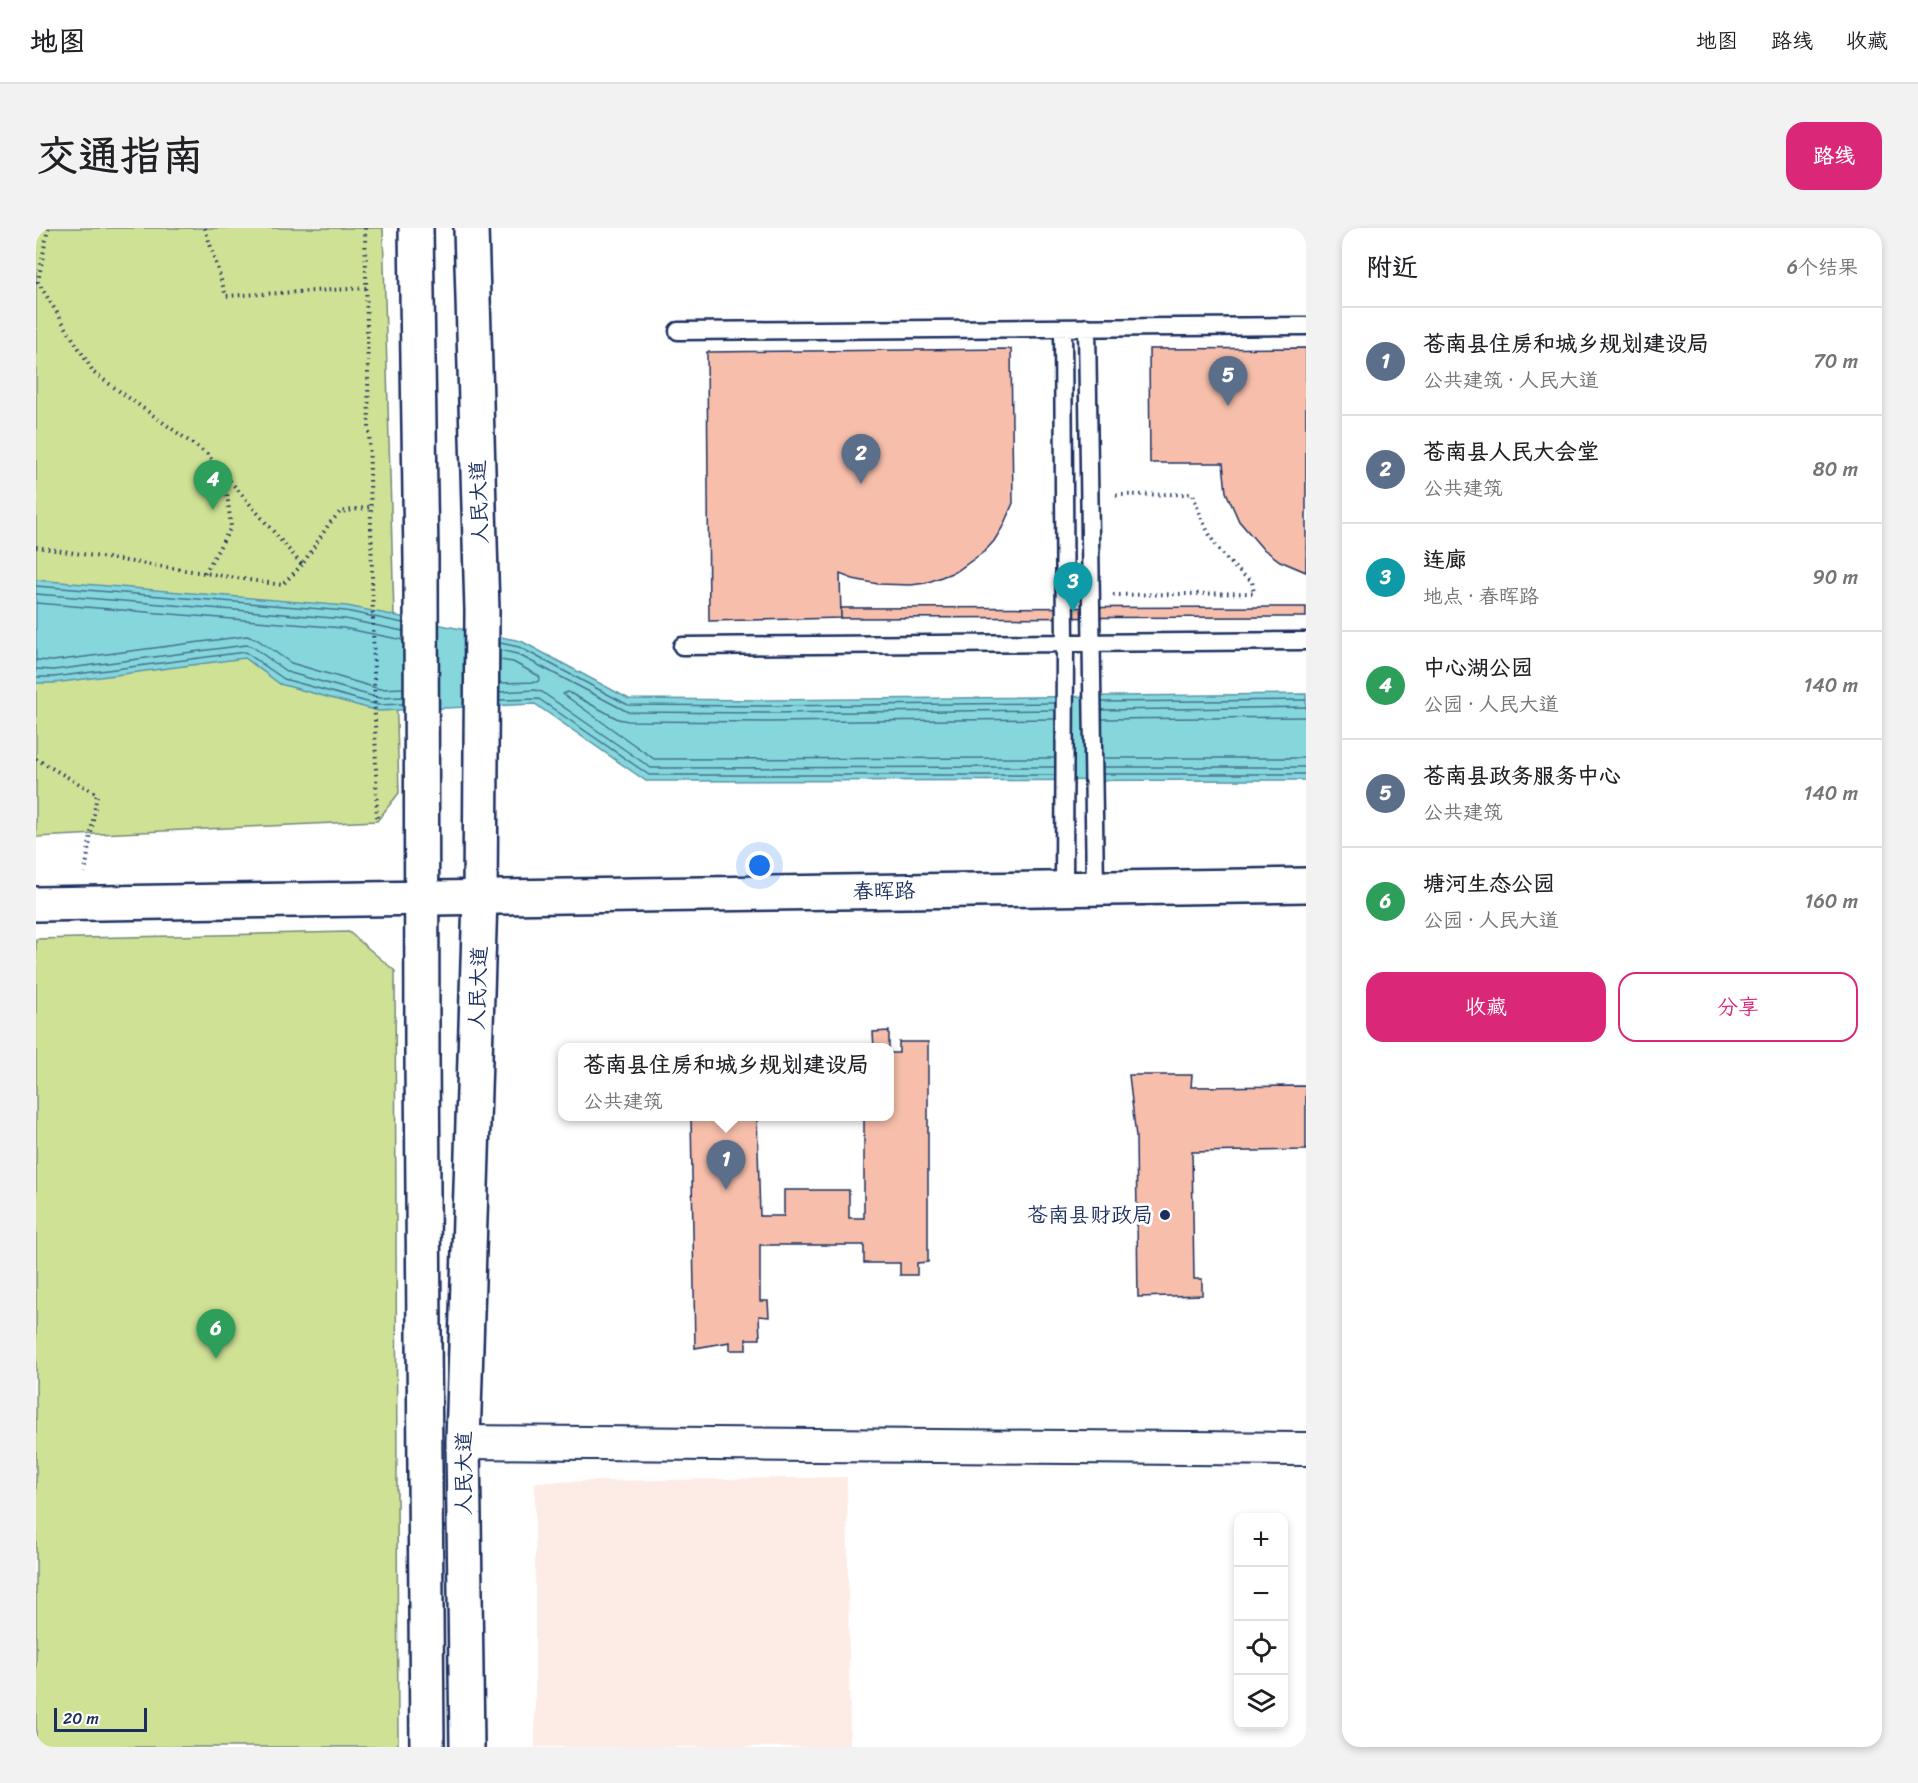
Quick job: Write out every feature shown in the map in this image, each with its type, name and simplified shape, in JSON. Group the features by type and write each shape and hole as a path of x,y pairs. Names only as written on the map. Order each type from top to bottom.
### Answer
{"main road":[{"name":"人民大道","path":"416,228 421,558 427,1747"},
{"name":"人民大道","path":"467,1747 463,1442 471,898 482,611 471,228"},
{"name":"春晖路","path":"36,904 1306,885"}],"street":[{"path":"463,1442 1306,1449"}],"lane":[{"path":"678,331 1306,326"},
{"path":"1079,887 1091,643 1087,327"},
{"path":"1063,328 1065,643 1079,887"},
{"path":"682,646 1306,641"}],"path":[{"path":"48,228 38,282 94,373 207,454 302,565"},
{"path":"204,228 226,296 367,288"},
{"path":"365,228 377,821"},
{"path":"205,573 231,527 225,476"},
{"path":"1089,496 1193,494 1207,532 1223,555 1252,582 1254,593 1090,595"},
{"path":"36,547 282,585 302,565 328,524 340,512 371,507"},
{"path":"36,759 97,794 81,903"}],"shaded area":[{"path":"847,1477 850,1747 535,1747 535,1482"}],"green space":[{"path":"36,228 383,228 399,793 377,821 36,837"},
{"path":"349,932 395,971 398,1747 36,1747 36,939"}],"water":[{"path":"36,580 347,606 521,641 629,699 768,700 1306,694 1306,780 646,781 535,704 378,711 280,684 245,658 54,683 36,683"}],"building":[{"path":"1306,348 1306,572 1280,561 1262,548 1239,521 1226,492 1223,463 1150,463 1149,349"},
{"path":"1011,349 1013,503 1002,528 985,551 957,571 926,583 878,584 840,574 841,618 709,621 707,352"},
{"path":"1306,607 1306,617 841,618 841,608"},
{"path":"889,1031 889,1043 874,1043 873,1032"},
{"path":"899,1042 928,1042 928,1262 917,1263 917,1275 900,1275 900,1263 864,1263 864,1245 760,1245 760,1301 768,1301 769,1317 759,1316 760,1339 746,1339 746,1350 730,1350 730,1342 695,1348 691,1121 757,1121 760,1216 784,1216 784,1190 849,1190 849,1218 864,1218 864,1121 894,1121 894,1053 899,1053"},
{"name":"苍南县财政局","path":"1129,1075 1192,1075 1191,1087 1306,1086 1306,1150 1192,1152 1194,1279 1202,1279 1202,1295 1138,1297 1136,1137"}],"place":[{"name":"苍南县政务服务中心","path":"1228,406"},
{"name":"苍南县人民大会堂","path":"861,484"},
{"name":"中心湖公园","path":"213,510"},
{"name":"连廊","path":"1073,612"},
{"name":"苍南县住房和城乡规划建设局","path":"726,1190"},
{"name":"苍南县财政局","path":"1165,1215"},
{"name":"塘河生态公园","path":"216,1359"}]}
